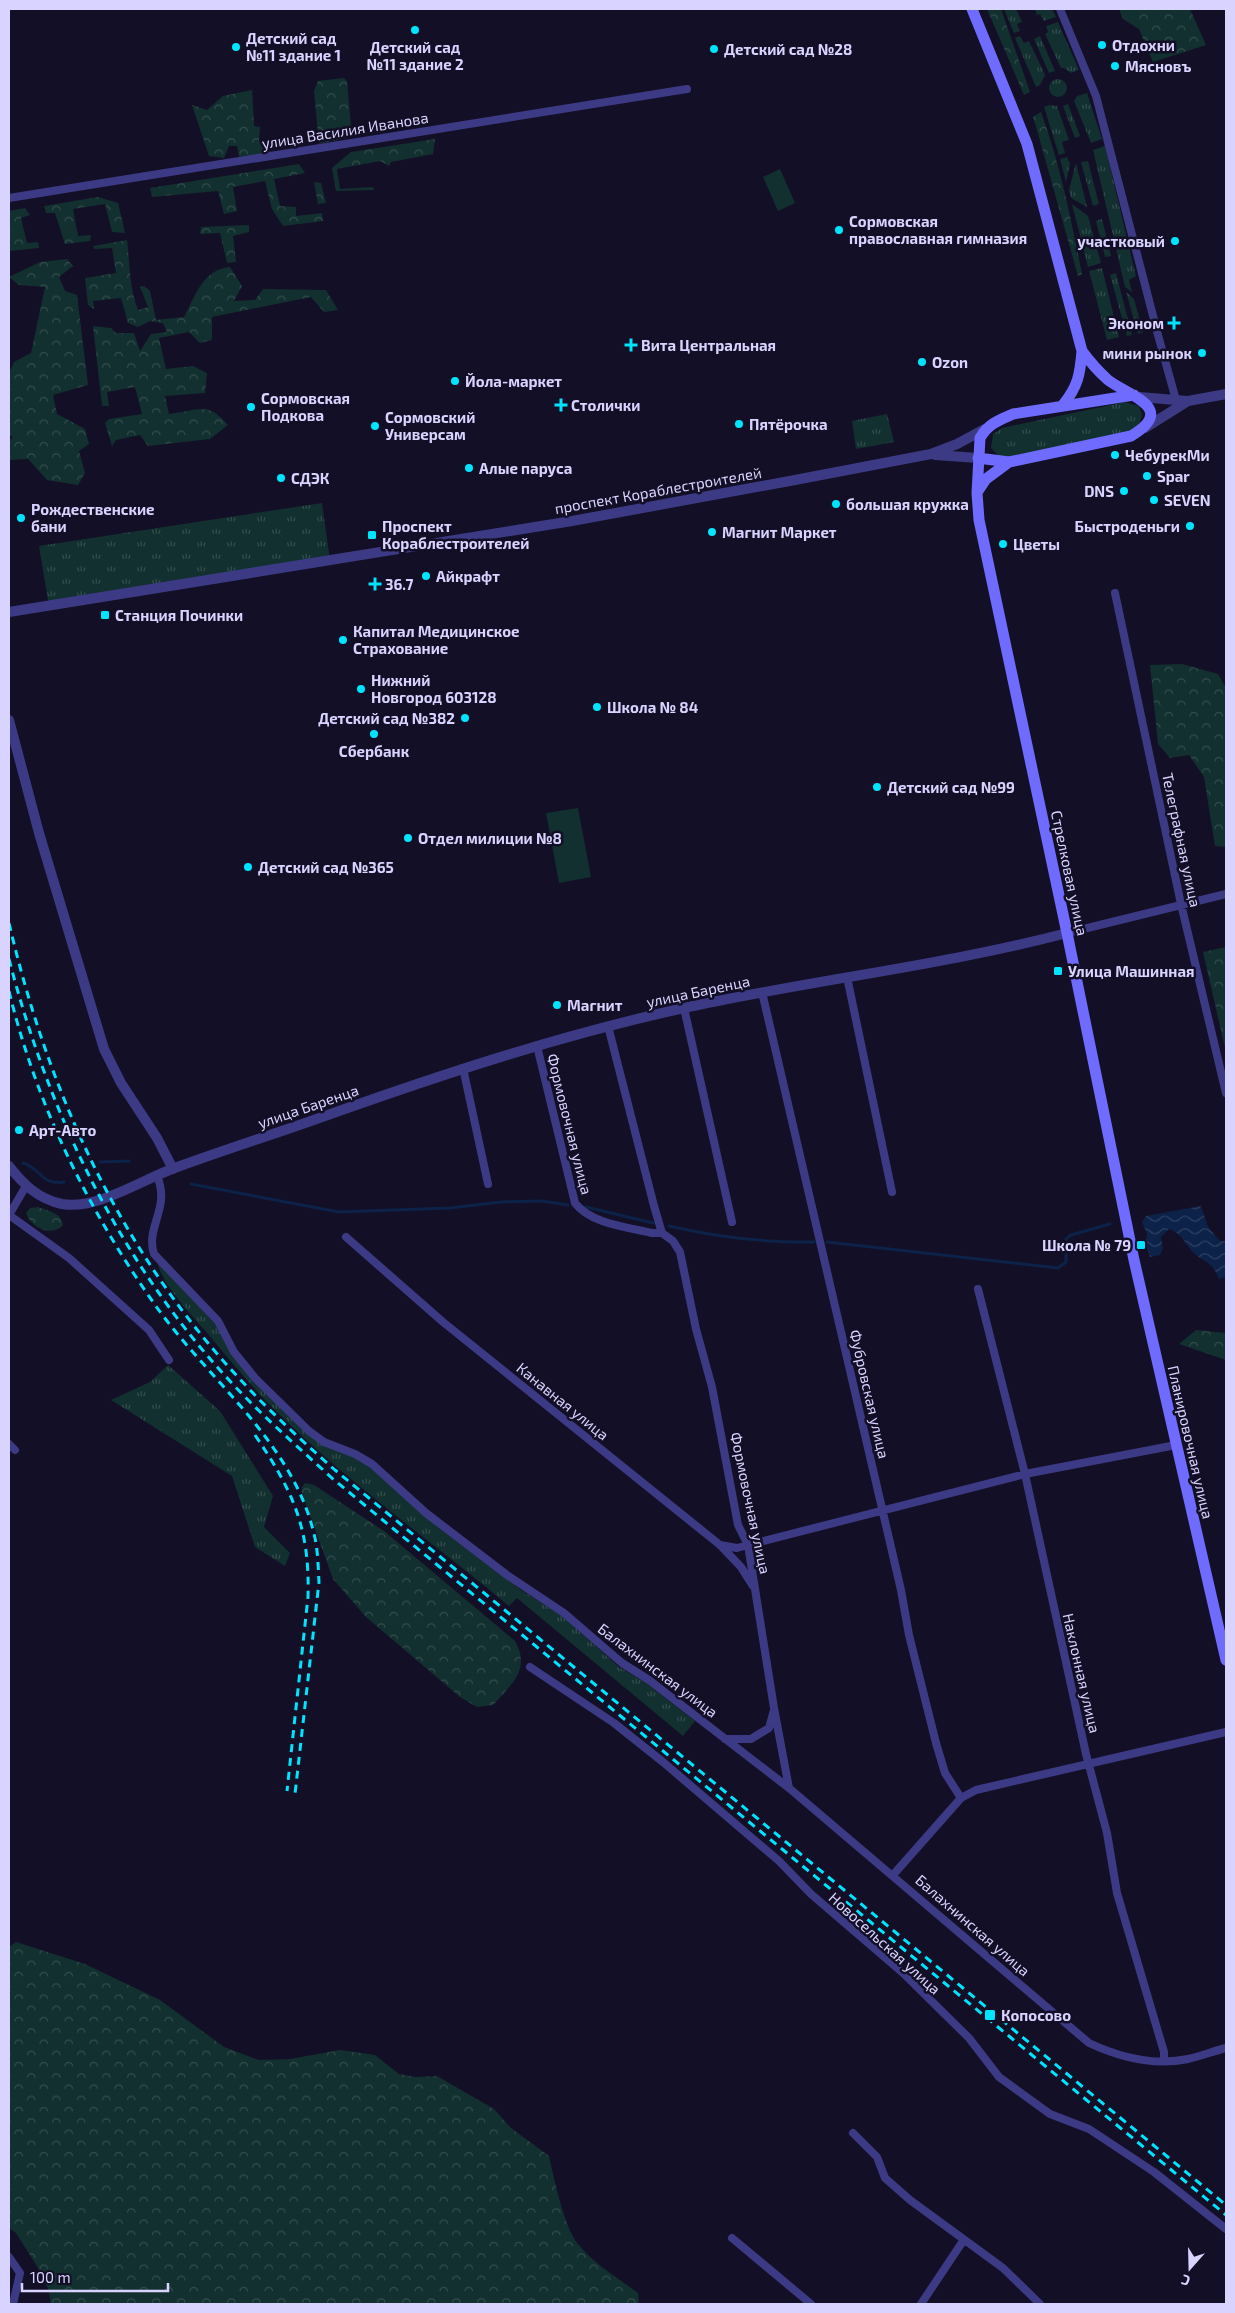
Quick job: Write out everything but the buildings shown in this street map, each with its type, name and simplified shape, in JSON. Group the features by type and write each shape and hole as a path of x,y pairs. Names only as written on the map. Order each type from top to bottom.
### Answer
{"main road":[{"path":"972,9 1027,144 1082,351 1080,375 1074,391 1063,405"},
{"path":"978,458 1010,462 1131,436 1144,428 1149,421 1149,410 1137,396 1110,381 1094,367 1082,351"},
{"path":"985,429 994,422 1013,414 1063,405 1137,396"},
{"name":"Стрелковая улица","path":"985,429 980,438 978,458 977,493 979,520 1067,932 1134,1260"},
{"path":"977,493 986,479 1010,462"},
{"name":"Планировочная улица","path":"1134,1260 1226,1660"}],"street":[{"path":"1060,9 1096,96 1176,400"},
{"name":"улица Василия Иванова","path":"9,198 687,89"},
{"path":"1137,396 1188,401 1226,394"},
{"path":"1144,428 1188,401"},
{"name":"проспект Кораблестроителей","path":"9,612 572,521 931,454 957,444 985,429"},
{"path":"931,454 978,458"},
{"name":"Телеграфная улица","path":"1115,593 1181,904 1226,1093"},
{"path":"9,720 39,833 104,1049 121,1083 157,1138 173,1169"},
{"path":"1067,932 1226,894"},
{"name":"улица Баренца","path":"9,1166 26,1186 42,1198 61,1204 76,1205 91,1202 173,1169 464,1068 608,1026 762,992 925,964 1067,932"},
{"path":"847,977 892,1192"},
{"name":"Фубровская улица","path":"762,992 829,1274 936,1743 945,1773 961,1798"},
{"path":"684,1008 732,1222"},
{"name":"Формовочная улица","path":"608,1026 662,1232 677,1246 680,1252 696,1329 712,1387 738,1525 748,1545 789,1788"},
{"name":"Формовочная улица","path":"537,1046 575,1203 580,1210 590,1217 652,1233 662,1232"},
{"path":"464,1068 488,1184"},
{"name":"Балахнинская улица","path":"157,1176 162,1198 151,1244 154,1254 218,1322 234,1352 255,1378 308,1431 324,1442 356,1454 372,1464 426,1513 507,1575 564,1614 622,1663 649,1680 789,1788 1089,2043 1111,2053 1164,2061 1188,2059 1226,2048"},
{"path":"26,1186 9,1215 69,1258 142,1323 149,1330 169,1360"},
{"name":"Канавная улица","path":"346,1237 443,1322 720,1545 741,1566 756,1591"},
{"name":"Наклонная улица","path":"978,1289 1024,1474 1107,1833 1117,1893 1164,2052 1164,2061"},
{"path":"9,1444 15,1450"},
{"path":"720,1545 737,1548 1024,1474 1176,1445"},
{"name":"Новосельская улица","path":"530,1667 614,1723 663,1762 778,1861 811,1894 903,1973 969,2038 998,2077 1050,2114 1089,2129 1154,2172 1226,2228"},
{"path":"725,1739 752,1739 769,1728 774,1708"},
{"path":"893,1875 961,1798 976,1790 1226,1732"},
{"path":"853,2133 877,2157 885,2178 963,2241 1003,2268 1040,2304"},
{"path":"732,2238 811,2304"},
{"path":"921,2304 963,2241"},
{"path":"9,2257 20,2273 13,2304"}],"green space":[{"path":"987,9 1001,9 1030,92 1024,95"},
{"path":"1004,9 1016,9 1022,22 1017,24 1020,31 1014,33"},
{"path":"1035,9 1052,9 1056,17 1044,21 1040,14 1037,15"},
{"path":"1119,9 1190,9 1206,45 1153,62 1139,29 1123,19"},
{"path":"1058,22 1079,70 1071,73 1061,68 1045,34 1048,32 1046,26"},
{"path":"1020,36 1024,43 1029,41 1045,75 1040,85 1036,87 1015,38"},
{"path":"1040,36 1055,71 1049,73 1034,39"},
{"path":"344,78 347,81 352,137 319,144 314,91 318,81"},
{"path":"1058,79 1064,82 1067,88 1064,94 1058,97 1052,94 1049,88 1052,82"},
{"path":"252,90 254,126 260,127 259,141 273,154 239,157 237,146 229,146 224,158 209,156 192,105 207,110 223,96"},
{"path":"1087,93 1102,139 1091,143 1074,101 1077,96"},
{"path":"1068,104 1080,136 1075,138 1063,106"},
{"path":"1049,105 1057,106 1069,140 1062,142 1065,153 1059,155 1044,107"},
{"path":"1041,112 1054,152 1069,212 1082,274 1078,276 1033,117"},
{"path":"435,139 433,154 391,162 389,166 380,161 337,169 340,189 373,187 374,190 336,191 332,168 351,152"},
{"path":"1105,146 1136,276 1129,280 1132,292 1125,287 1093,150"},
{"path":"1067,157 1070,164 1066,182 1060,159"},
{"path":"1088,161 1099,204 1093,206 1081,162"},
{"path":"1076,163 1087,207 1071,198 1069,190"},
{"path":"299,164 305,173 274,179 280,206 296,207 296,216 322,213 323,221 283,226 272,209 265,181 233,187 237,211 224,214 218,191 152,197 150,188"},
{"path":"780,169 795,203 778,211 763,177"},
{"path":"314,182 321,183 326,203 318,204"},
{"path":"98,197 118,203 125,233 112,232 105,204 73,209 78,236 91,235 90,241 65,244 55,213 46,213 44,206"},
{"path":"1072,204 1088,216 1101,263 1088,267"},
{"path":"25,208 30,215 21,218 27,243 38,242 39,248 9,251 9,211"},
{"path":"1102,219 1111,256 1105,257 1096,221"},
{"path":"249,225 249,232 233,236 236,262 227,263 220,233 200,234 201,227"},
{"path":"127,240 131,284 138,310 148,307 140,287 144,286 150,291 156,320 184,317 196,292 206,278 220,269 230,267 242,286 234,301 255,300 263,289 326,290 338,310 324,312 311,297 212,317 212,340 200,343 189,332 159,338 166,369 193,366 207,373 205,393 165,396 169,414 201,409 207,410 221,417 228,425 210,439 148,446 140,435 116,440 112,446 105,423 109,419 142,414 135,387 107,392 109,406 102,406 93,326 111,328 116,333 134,333 140,351 151,334 167,332 163,323 150,321 138,327 128,323 121,298 93,301 94,309 88,305 85,278 116,273 112,248 94,249 93,246"},
{"path":"67,259 73,266 59,277 65,291 77,295 88,385 53,395 57,414 85,429 89,444 79,451 85,473 78,485 47,480 28,459 9,460 9,440 13,438 9,434 9,373 14,362 31,353 45,287 19,285 9,277 40,262"},
{"path":"1102,268 1119,337 1107,340 1089,271"},
{"path":"1116,273 1132,335 1127,336 1110,275"},
{"path":"1126,292 1134,299 1143,332 1138,334"},
{"path":"1125,402 1139,406 1142,415 1139,425 1130,432 1010,457 999,456 991,448 993,434 1002,428"},
{"path":"887,414 894,442 856,449 852,421"},
{"path":"322,503 330,560 49,606 39,546"},
{"path":"1182,664 1218,674 1226,688 1226,847 1215,846 1204,777 1189,755 1170,758 1158,744 1150,665"},
{"path":"578,808 591,877 559,883 546,813"},
{"path":"1226,947 1226,1052 1203,952"},
{"path":"38,1207 57,1215 63,1225 53,1231 47,1231 36,1226 26,1213 30,1208"},
{"path":"157,1260 218,1327 232,1354 310,1436 356,1458 379,1473 411,1504 456,1541 521,1590 562,1616 619,1667 646,1683 695,1721 683,1736 517,1598 509,1606 355,1483 296,1431 245,1378 186,1309 164,1279"},
{"path":"1196,1330 1226,1333 1226,1360 1179,1344"},
{"path":"168,1365 220,1411 273,1496 264,1527 290,1553 285,1566 255,1547 232,1476 111,1400 150,1382"},
{"path":"305,1483 314,1485 384,1531 515,1641 521,1660 520,1668 513,1683 493,1705 477,1707 460,1697 366,1617 333,1579 302,1493 302,1487"},
{"path":"16,1942 85,1964 160,2000 224,2047 259,2060 290,2059 340,2050 375,2055 399,2074 416,2077 437,2076 494,2109 511,2128 549,2156 560,2202 573,2236 591,2258 638,2293 639,2304 50,2304 47,2287 38,2268 16,2233 9,2228 9,1947"}],"water":[{"path":"1201,1206 1208,1227 1220,1241 1226,1241 1226,1277 1219,1279 1211,1266 1195,1254 1174,1231 1169,1229 1161,1237 1163,1248 1160,1255 1150,1257 1145,1244 1147,1234 1142,1222 1146,1216"}],"waterway":[{"path":"100,1162 129,1161"},
{"path":"23,1163 29,1165 50,1181 56,1183 64,1182"},
{"path":"191,1184 339,1212 450,1208 501,1202 542,1201 568,1205"},
{"path":"586,1207 653,1223"},
{"path":"827,1242 1058,1268 1066,1262 1066,1239 1071,1235 1110,1224"},
{"path":"669,1226 741,1238 814,1242"}],"railway":[{"path":"9,923 44,1047 67,1107 93,1165 123,1221 157,1275 195,1327 249,1389 335,1470 1226,2205"},
{"path":"9,959 25,1017 45,1073 67,1129 93,1183 122,1235 154,1286 190,1334 241,1393 333,1479 1226,2215"},
{"path":"9,991 20,1033 49,1114 66,1153 106,1230 153,1302 174,1330 266,1438 286,1467 302,1497 315,1536 319,1582 295,1794"},
{"path":"255,1435 280,1474 289,1493 302,1530 306,1550 308,1597 287,1791"}],"place":[{"name":"Детский сад №11 здание 2","path":"415,30"},
{"name":"Отдохни","path":"1102,45"},
{"name":"Детский сад №11 здание 1","path":"236,47"},
{"name":"Детский сад №28","path":"714,49"},
{"name":"Мясновъ","path":"1115,66"},
{"name":"Сормовская православная гимназия","path":"839,230"},
{"name":"участковый","path":"1175,241"},
{"name":"Эконом","path":"1174,323"},
{"name":"Вита Центральная","path":"631,345"},
{"name":"мини рынок","path":"1202,353"},
{"name":"Ozon","path":"922,362"},
{"name":"Йола-маркет","path":"455,381"},
{"name":"Столички","path":"561,405"},
{"name":"Сормовская Подкова","path":"251,407"},
{"name":"Пятёрочка","path":"739,424"},
{"name":"Сормовский Универсам","path":"375,426"},
{"name":"ЧебурекМи","path":"1115,455"},
{"name":"Алые паруса","path":"469,468"},
{"name":"Spar","path":"1147,476"},
{"name":"СДЭК","path":"281,478"},
{"name":"DNS","path":"1124,491"},
{"name":"SEVEN","path":"1154,500"},
{"name":"большая кружка","path":"836,504"},
{"name":"Рождественские бани","path":"21,518"},
{"name":"Быстроденьги","path":"1190,526"},
{"name":"Магнит Маркет","path":"712,532"},
{"name":"Проспект Кораблестроителей","path":"372,535"},
{"name":"Цветы","path":"1003,544"},
{"name":"Айкрафт","path":"426,576"},
{"name":"36.7","path":"375,584"},
{"name":"Станция Починки","path":"105,615"},
{"name":"Капитал Медицинское Страхование","path":"343,640"},
{"name":"Нижний Новгород 603128","path":"361,689"},
{"name":"Школа № 84","path":"597,707"},
{"name":"Детский сад №382","path":"465,718"},
{"name":"Сбербанк","path":"374,734"},
{"name":"Детский сад №99","path":"877,787"},
{"name":"Отдел милиции №8","path":"408,838"},
{"name":"Детский сад №365","path":"248,867"},
{"name":"Улица Машинная","path":"1058,971"},
{"name":"Магнит","path":"557,1005"},
{"name":"Арт-Авто","path":"19,1130"},
{"name":"Школа № 79","path":"1141,1245"},
{"name":"Копосово","path":"990,2015"}]}
